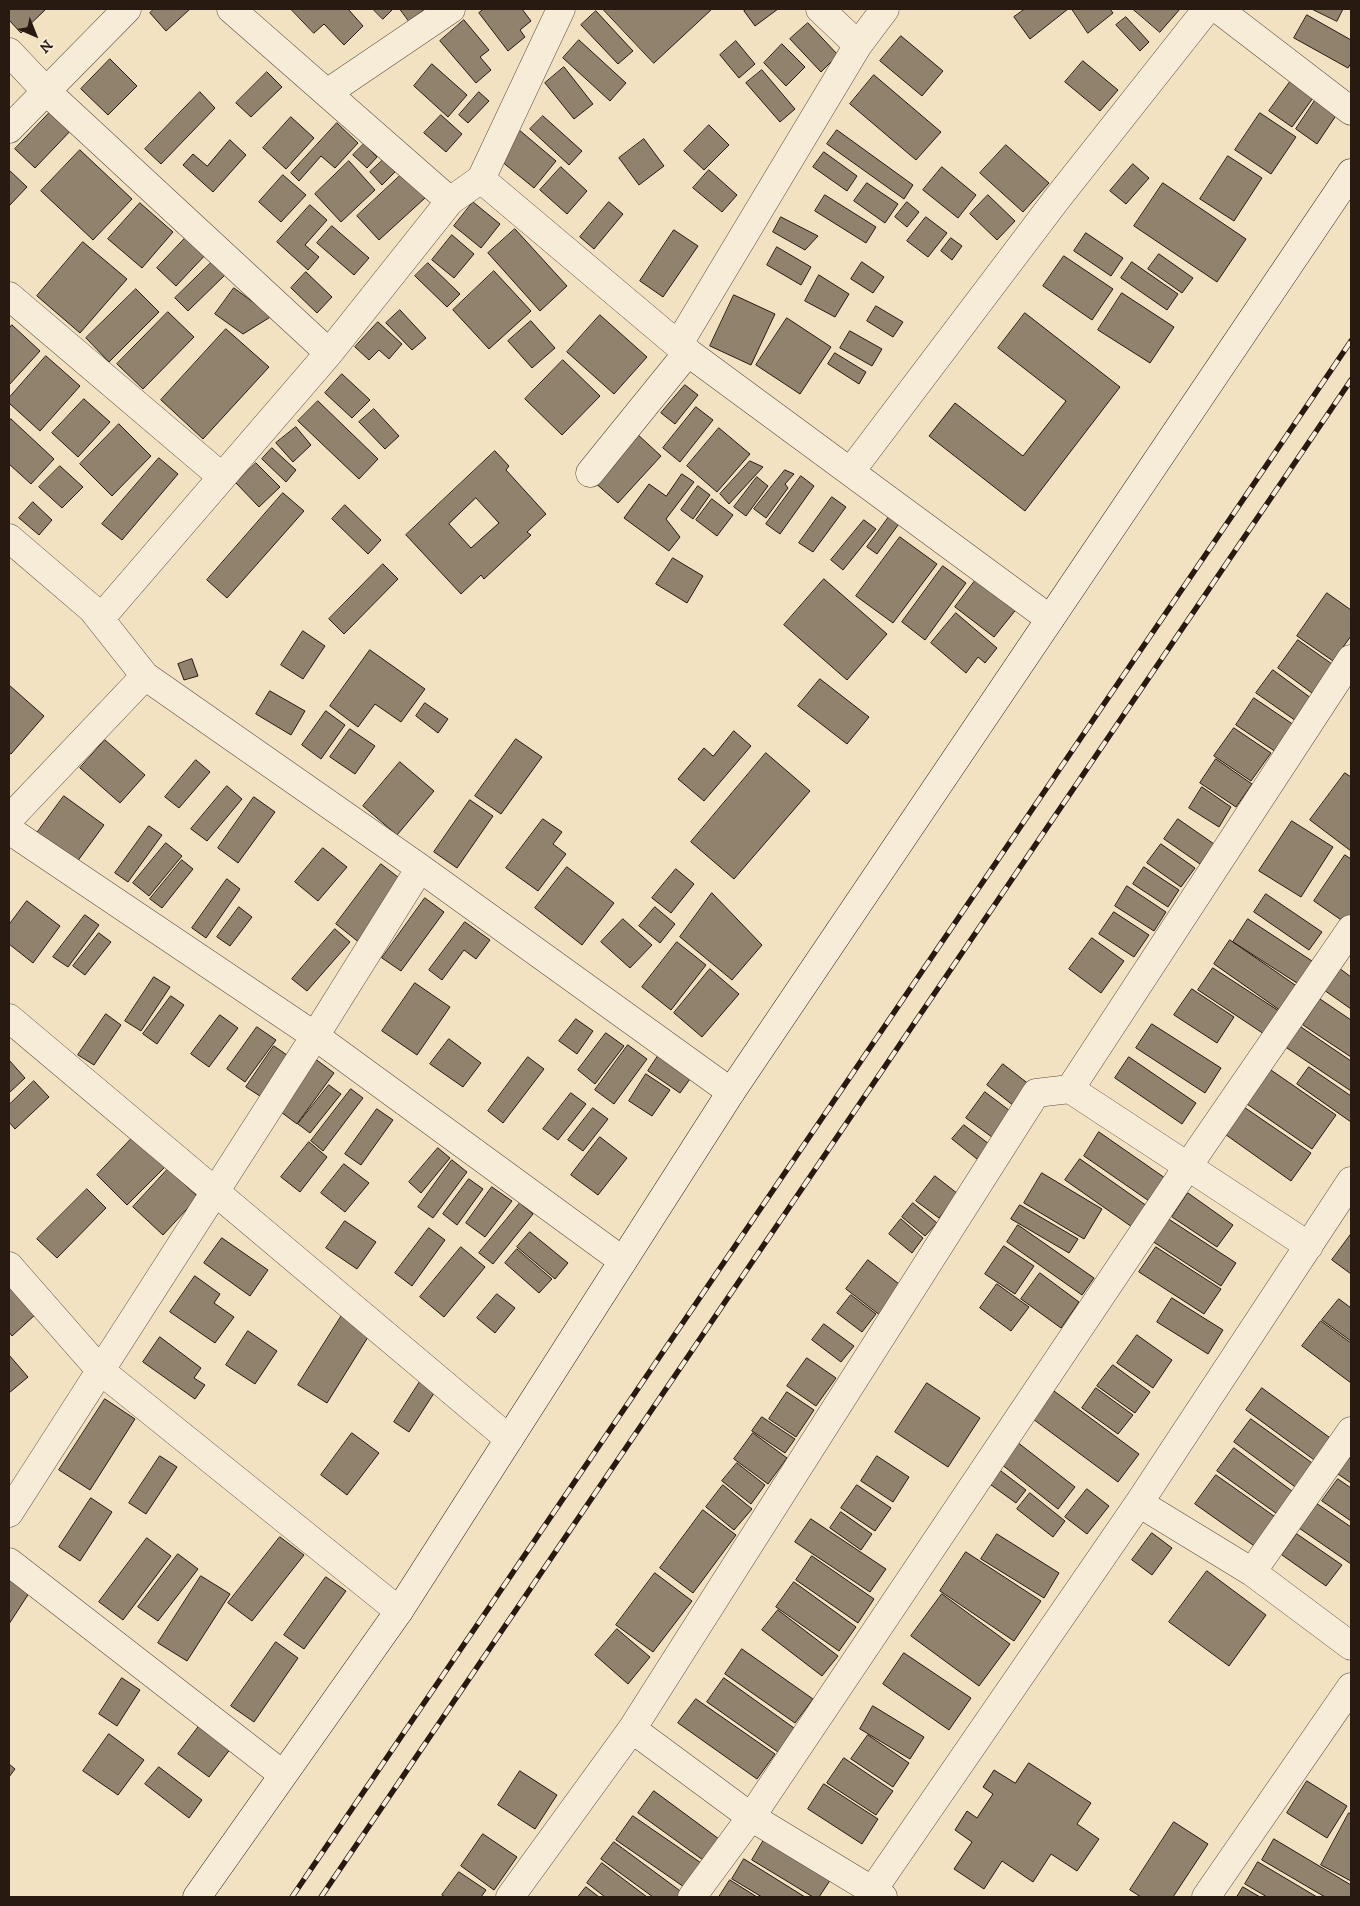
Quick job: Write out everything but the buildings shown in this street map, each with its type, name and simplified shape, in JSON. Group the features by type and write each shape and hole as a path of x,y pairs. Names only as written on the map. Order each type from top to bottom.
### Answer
{"street":[{"path":"9,129 127,9"},
{"path":"231,9 450,201"},
{"path":"327,93 451,9"},
{"path":"100,619 329,353 450,201 481,179 561,9"},
{"path":"820,9 858,46"},
{"path":"590,473 683,349 858,46 886,9"},
{"path":"851,471 1056,200 1207,9"},
{"path":"1218,9 1351,111"},
{"path":"9,52 46,91 329,353"},
{"path":"197,1897 282,1774 399,1612 731,1092 1351,173"},
{"path":"481,179 683,349 1050,619"},
{"path":"9,296 222,477"},
{"path":"9,538 92,609 145,676 420,868 731,1092"},
{"path":"1070,1089 1351,659"},
{"path":"9,819 145,676"},
{"path":"9,830 315,1036 623,1261"},
{"path":"9,1513 315,1036 420,868"},
{"path":"692,1897 751,1816 1188,1166 1351,929"},
{"path":"9,1018 509,1439"},
{"path":"510,1897 632,1729 1036,1093 1070,1089 1309,1246"},
{"path":"632,1729 751,1816 874,1895 1139,1503 1351,1181"},
{"path":"9,1266 101,1370 399,1612"},
{"path":"1252,1572 1351,1431"},
{"path":"1139,1503 1252,1572 1351,1646"},
{"path":"9,1562 282,1774"},
{"path":"1206,1897 1351,1687"}],"railway":[{"path":"292,1897 1351,341"},
{"path":"321,1897 1351,380"}]}
